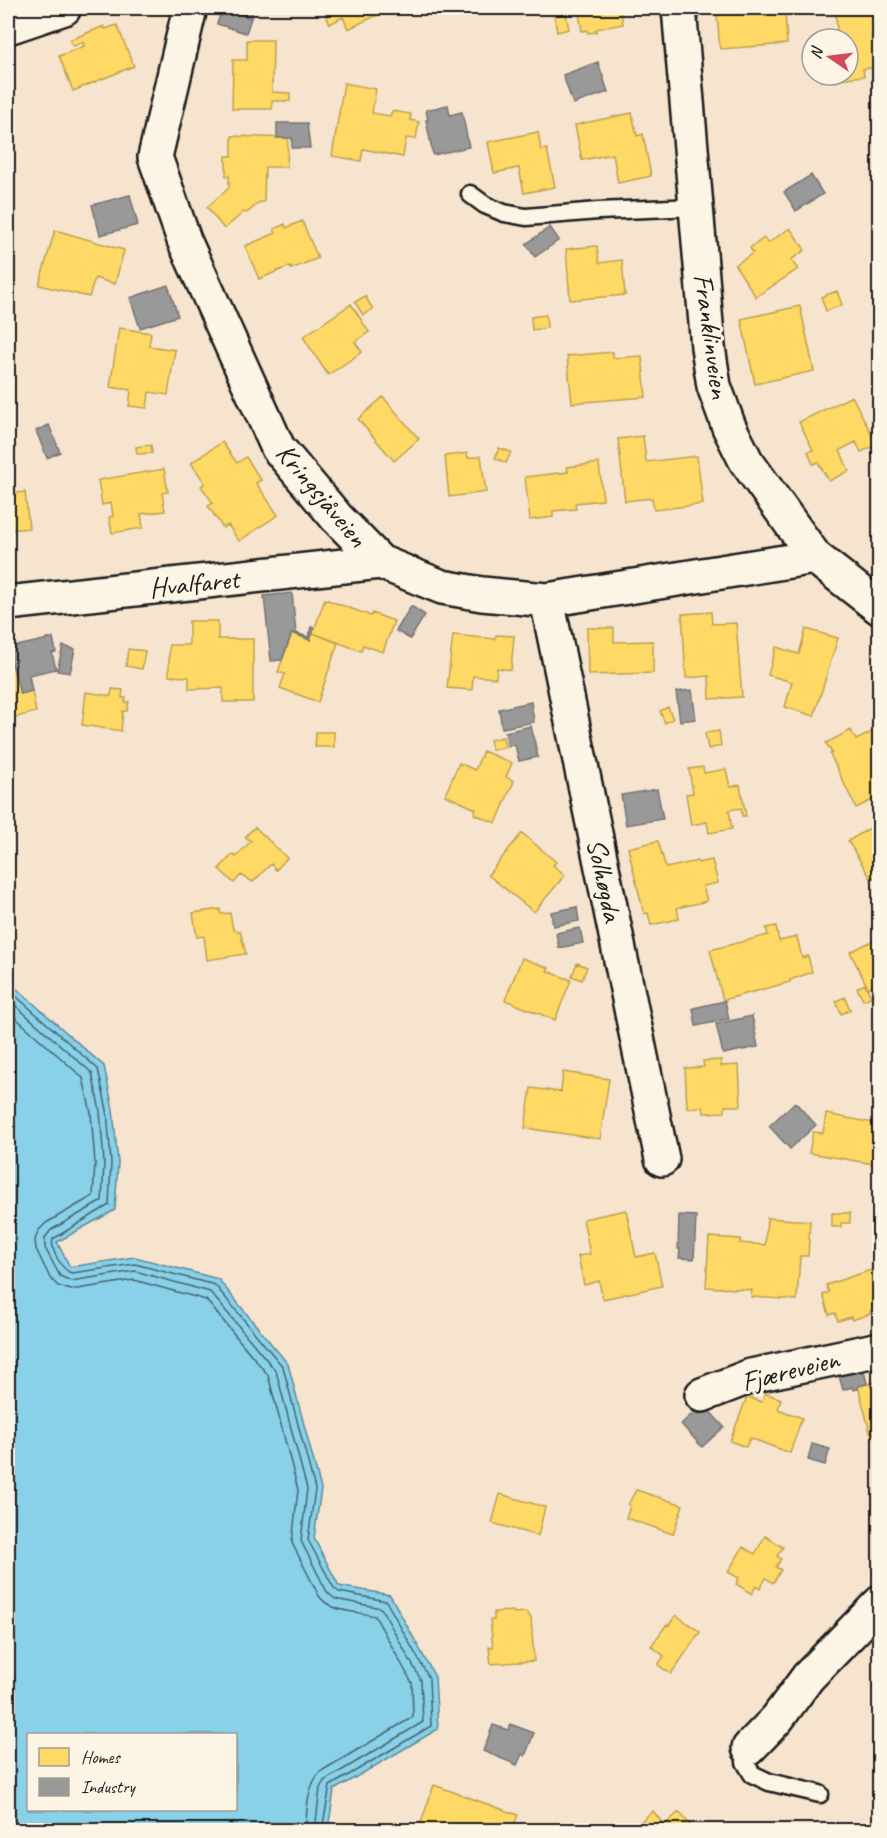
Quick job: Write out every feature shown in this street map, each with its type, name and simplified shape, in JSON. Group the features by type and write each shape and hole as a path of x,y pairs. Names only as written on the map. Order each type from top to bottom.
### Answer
{"street":[{"path":"8,27 64,8"},
{"name":"Kringsjåveien","path":"190,8 155,157 184,240 278,448 337,518 380,562 442,587 482,594 548,600 815,557"},
{"name":"Franklinveien","path":"679,8 708,347 714,386 729,427 746,461 815,557 879,608"},
{"name":"Hvalfaret","path":"8,603 380,562"},
{"name":"Solhøgda","path":"548,600 662,1159"},
{"name":"Fjæreveien","path":"702,1395 751,1376 879,1349"},
{"path":"750,1748 777,1719 808,1677 879,1603"}],"lane":[{"path":"470,194 485,206 526,218 598,211 696,207"},
{"path":"750,1748 745,1762 752,1774 769,1782 820,1794"}],"water":[{"path":"8,981 104,1066 113,1109 118,1163 115,1210 57,1242 70,1267 135,1257 218,1279 288,1364 321,1489 314,1538 339,1586 390,1595 435,1677 438,1729 334,1790 328,1830 8,1830"}],"building: Homes":[{"path":"322,8 392,8 348,29 343,17 330,24"},
{"path":"578,8 620,8 623,24 596,29 596,32 582,31"},
{"path":"728,8 746,8 747,13 785,10 787,44 720,49 717,15 729,14"},
{"path":"835,8 880,8 880,67 863,69 864,76 860,76 860,27 837,27"},
{"path":"566,14 569,29 557,32 554,16"},
{"path":"117,25 134,66 73,91 59,56 84,46 83,42 73,46 70,40 104,26 105,29"},
{"path":"247,40 273,40 272,92 290,93 290,101 272,101 272,109 232,109 233,60 247,60"},
{"path":"344,83 376,89 372,113 390,116 392,111 411,114 410,120 419,122 416,139 406,138 403,157 363,149 361,161 332,156"},
{"path":"632,113 637,136 643,134 651,176 618,183 613,154 582,160 575,125"},
{"path":"538,132 541,150 547,149 555,187 524,193 519,168 494,173 488,142"},
{"path":"232,136 288,138 287,167 265,167 264,202 260,202 247,213 244,212 224,229 207,207 229,188 229,176 226,176 226,156 232,156"},
{"path":"302,221 318,258 291,269 290,266 259,279 245,246 276,233 274,229 285,224 286,228"},
{"path":"790,228 805,250 791,260 798,269 756,297 735,265 753,253 750,248 764,238 768,243"},
{"path":"55,230 124,250 115,284 95,278 89,297 39,285"},
{"path":"597,246 599,263 622,260 625,295 570,300 566,249"},
{"path":"837,291 842,305 826,311 821,297"},
{"path":"365,296 373,309 363,315 355,302"},
{"path":"351,304 369,332 355,342 362,352 328,375 303,337"},
{"path":"800,306 814,371 755,384 741,319"},
{"path":"546,315 547,328 532,330 531,317"},
{"path":"119,328 151,333 149,346 175,350 168,395 149,392 147,408 129,406 131,390 110,387"},
{"path":"613,352 613,358 642,356 646,397 572,403 567,356"},
{"path":"852,396 877,445 861,452 856,442 840,450 849,471 829,481 818,462 813,464 808,452 813,450 799,422"},
{"path":"383,397 419,439 394,461 358,419"},
{"path":"643,436 646,462 697,456 703,504 654,510 652,498 625,501 618,439"},
{"path":"222,442 237,463 246,457 261,480 256,483 278,515 239,541 228,525 223,528 208,506 213,503 201,486 205,483 191,463"},
{"path":"151,445 152,453 137,454 136,447"},
{"path":"499,448 511,452 506,463 495,458"},
{"path":"467,453 468,458 481,456 486,492 449,497 445,456"},
{"path":"599,463 603,500 575,503 576,509 553,511 553,517 530,520 525,477 568,472 567,467"},
{"path":"164,469 168,492 162,493 165,511 141,514 143,528 112,533 109,517 113,516 111,503 102,505 98,480"},
{"path":"25,492 29,528 8,530 8,494"},
{"path":"325,599 371,616 372,613 394,621 383,652 363,645 361,651 313,633"},
{"path":"711,612 712,624 736,623 742,697 710,699 709,676 686,678 682,614"},
{"path":"189,621 218,621 218,639 253,639 253,702 223,702 223,688 189,689 189,677 169,676 169,645 189,645"},
{"path":"587,628 614,628 614,642 653,641 653,673 588,675"},
{"path":"806,629 838,638 814,716 785,707 792,682 768,675 776,647 799,654"},
{"path":"292,633 310,640 313,633 338,643 318,702 280,688 285,674 278,672"},
{"path":"453,635 495,639 496,635 514,636 511,670 497,668 496,678 473,676 472,690 447,688"},
{"path":"128,649 145,651 142,669 126,666"},
{"path":"8,652 20,694 32,691 36,712 8,719"},
{"path":"112,689 123,690 122,698 126,698 125,702 129,702 127,711 123,711 121,731 82,725 86,692 111,696"},
{"path":"668,707 673,719 665,723 660,711"},
{"path":"880,728 880,774 878,775 880,796 856,808 826,743 851,730 856,740"},
{"path":"719,731 721,746 708,749 705,733"},
{"path":"316,732 334,732 334,747 315,747"},
{"path":"503,737 505,747 492,750 490,740"},
{"path":"483,751 512,763 506,777 514,781 496,823 474,814 476,809 445,795 459,763 475,770"},
{"path":"703,767 704,773 726,769 730,787 740,785 746,816 742,816 741,808 729,810 732,829 709,833 707,822 691,825 686,794 693,793 689,769"},
{"path":"875,825 880,832 880,874 871,879 848,841"},
{"path":"255,827 287,858 276,870 271,864 253,882 241,875 234,883 219,869 233,854 236,857 251,841 245,837"},
{"path":"522,833 556,862 553,865 565,875 534,912 488,875"},
{"path":"658,841 666,868 712,860 718,883 703,886 707,901 677,908 679,919 651,925 648,913 644,914 628,848"},
{"path":"220,909 221,914 230,913 233,930 240,931 246,954 207,960 204,936 197,937 193,913"},
{"path":"776,926 779,941 797,937 802,958 808,956 812,972 790,980 790,982 723,1000 710,950 768,935 766,928"},
{"path":"880,937 880,982 868,988 850,952"},
{"path":"522,958 549,968 547,971 571,980 555,1020 505,1000"},
{"path":"577,963 587,967 582,980 572,976"},
{"path":"865,984 871,997 863,1000 857,988"},
{"path":"845,997 850,1010 841,1014 836,1001"},
{"path":"721,1060 721,1066 739,1065 741,1106 725,1106 725,1112 704,1113 703,1107 687,1108 685,1068 704,1067 703,1061"},
{"path":"563,1072 609,1079 600,1139 525,1128 531,1088 561,1092"},
{"path":"826,1114 880,1124 880,1165 809,1153 813,1132 823,1133"},
{"path":"626,1210 636,1257 655,1253 662,1286 603,1299 599,1281 584,1285 578,1256 590,1254 583,1219"},
{"path":"832,1213 850,1213 850,1223 841,1223 841,1227 832,1227"},
{"path":"767,1218 810,1221 808,1256 800,1256 797,1300 751,1297 752,1290 706,1287 709,1237 741,1239 740,1243 765,1245"},
{"path":"880,1267 880,1308 852,1320 851,1317 838,1321 835,1313 829,1315 823,1295 829,1292 826,1285"},
{"path":"880,1381 880,1434 870,1432 858,1386"},
{"path":"765,1393 781,1399 778,1409 802,1418 790,1453 750,1438 746,1447 730,1441 747,1397 762,1402"},
{"path":"636,1490 683,1505 673,1534 626,1518 630,1506 628,1505"},
{"path":"500,1494 545,1507 538,1536 492,1523"},
{"path":"765,1536 783,1547 777,1556 781,1559 776,1567 781,1570 773,1583 766,1578 760,1589 756,1586 752,1594 736,1584 739,1578 728,1572 743,1547 755,1554"},
{"path":"513,1611 514,1613 526,1612 531,1618 534,1661 491,1664 489,1647 493,1647 490,1620 494,1620 494,1612"},
{"path":"676,1615 700,1632 671,1674 658,1665 664,1656 651,1646"},
{"path":"434,1785 518,1815 512,1830 427,1830 419,1828"},
{"path":"653,1811 664,1825 679,1812 693,1828 690,1830 637,1830 634,1827"}],"building: Industry":[{"path":"223,8 254,8 251,18"},
{"path":"222,9 251,18 246,33 217,24"},
{"path":"598,62 608,92 573,104 563,75"},
{"path":"448,105 450,115 462,112 469,147 433,155 426,110"},
{"path":"277,123 307,123 310,148 292,148 292,138 277,138"},
{"path":"811,175 823,194 796,211 784,192"},
{"path":"130,195 138,225 100,235 92,205"},
{"path":"550,227 559,240 535,257 526,244"},
{"path":"168,285 178,316 140,328 130,298"},
{"path":"49,425 60,452 47,458 36,431"},
{"path":"292,593 296,633 308,637 311,627 314,628 310,640 292,633 282,660 271,661 264,596"},
{"path":"411,606 425,615 410,639 396,631"},
{"path":"53,638 56,652 52,653 56,669 29,675 32,691 20,694 8,648"},
{"path":"63,646 75,649 70,673 57,671"},
{"path":"692,690 696,719 680,721 676,692"},
{"path":"531,702 534,722 502,728 499,709"},
{"path":"531,726 538,757 519,761 515,745 508,746 505,732"},
{"path":"657,789 663,819 626,825 621,795"},
{"path":"577,907 579,921 553,926 551,912"},
{"path":"580,928 583,943 559,948 556,933"},
{"path":"725,1001 729,1019 696,1026 693,1008"},
{"path":"752,1016 758,1047 723,1054 716,1024"},
{"path":"795,1102 816,1125 790,1149 769,1126"},
{"path":"679,1215 696,1216 694,1259 679,1258"},
{"path":"862,1362 867,1384 858,1386 858,1389 853,1390 852,1387 843,1390 837,1369"},
{"path":"703,1404 724,1427 702,1447 681,1424"},
{"path":"812,1444 830,1449 825,1465 808,1460"},
{"path":"510,1724 534,1733 525,1756 522,1754 517,1765 483,1751 493,1725 508,1730"}]}
